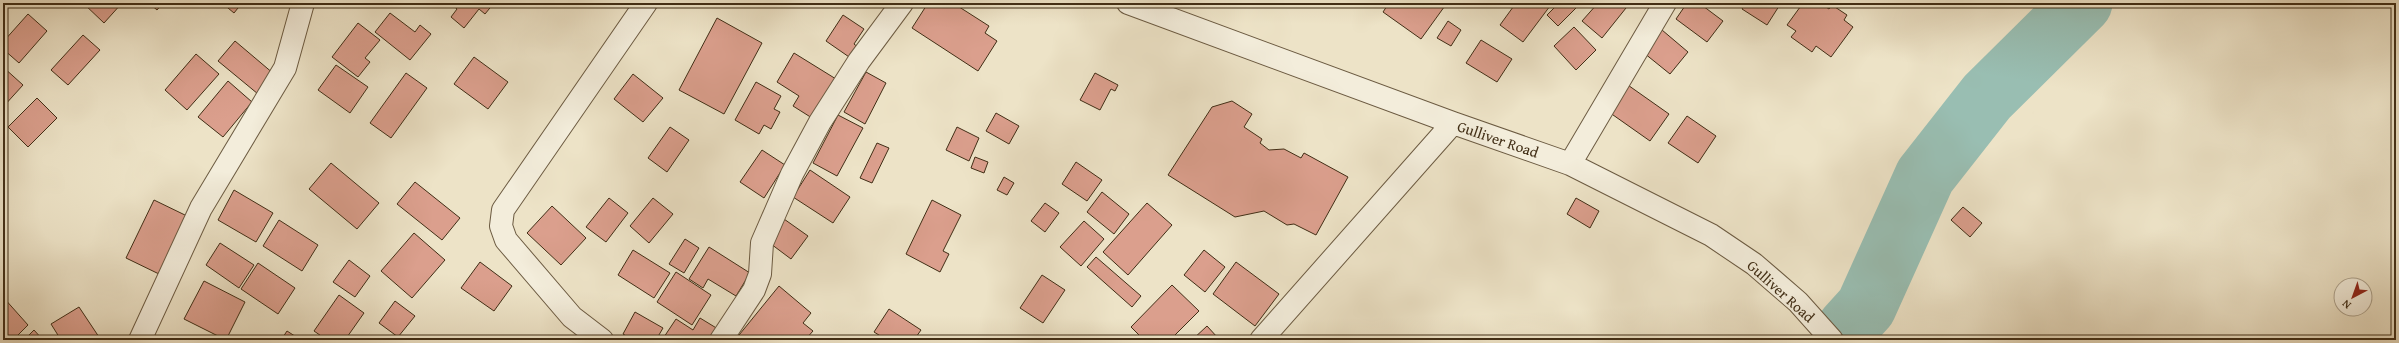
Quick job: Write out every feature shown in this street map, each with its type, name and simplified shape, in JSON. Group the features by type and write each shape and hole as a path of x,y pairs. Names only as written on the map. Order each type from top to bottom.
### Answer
{"street":[{"path":"140,340 201,208 285,68 303,3"},
{"path":"602,340 572,317 506,240 501,226 503,210 646,3"},
{"path":"721,340 754,290 760,274 762,243 792,174 820,122 855,67 902,3"},
{"name":"Gulliver Road","path":"1128,3 1453,123 1570,164 1711,235 1754,264 1798,302 1832,340"},
{"path":"1570,164 1665,3"},
{"path":"1261,340 1453,123"}],"building":[{"path":"83,3 122,3 104,23"},
{"path":"149,3 163,3 157,10"},
{"path":"222,3 242,3 234,13"},
{"path":"450,3 494,3 485,14 479,9 464,28 451,17 457,9"},
{"path":"928,3 940,3 945,6 947,3 953,3 989,26 985,33 997,41 978,71 912,28"},
{"path":"1389,3 1447,3 1421,39 1383,12"},
{"path":"1516,3 1546,3 1550,6 1523,42 1500,25"},
{"path":"1559,3 1573,3 1577,7 1558,26 1547,15"},
{"path":"1598,3 1630,3 1602,38 1582,21"},
{"path":"1687,3 1699,3 1723,21 1707,42 1676,19"},
{"path":"1746,3 1781,3 1767,25 1742,9"},
{"path":"1803,3 1820,3 1829,9 1832,5 1847,15 1844,20 1853,27 1831,57 1816,46 1812,52 1791,37 1796,31 1787,25"},
{"path":"390,13 415,32 420,25 431,34 410,60 375,32"},
{"path":"28,14 47,31 19,63 3,49 3,42"},
{"path":"843,15 864,29 854,44 859,48 852,59 826,41"},
{"path":"717,18 762,43 724,114 679,90"},
{"path":"1448,21 1461,30 1451,46 1437,38"},
{"path":"358,23 380,40 365,58 370,62 358,77 332,57"},
{"path":"1574,27 1596,50 1576,70 1554,46"},
{"path":"1662,30 1688,52 1670,74 1644,53"},
{"path":"83,35 100,50 68,85 51,70"},
{"path":"1481,40 1512,59 1497,82 1466,63"},
{"path":"235,41 274,74 258,94 218,61"},
{"path":"794,53 836,79 812,118 793,106 799,96 777,82"},
{"path":"196,54 219,74 187,110 165,90"},
{"path":"474,57 508,82 488,109 454,84"},
{"path":"336,65 368,87 350,113 318,90"},
{"path":"3,67 23,85 3,107"},
{"path":"866,72 886,83 865,124 844,112"},
{"path":"406,73 427,88 391,138 370,123"},
{"path":"1095,73 1118,85 1115,91 1111,89 1100,110 1080,100"},
{"path":"633,74 663,98 643,122 614,99"},
{"path":"228,81 252,102 223,137 198,117"},
{"path":"756,82 781,96 774,109 780,112 771,129 764,125 759,134 735,120"},
{"path":"1625,83 1669,114 1650,141 1606,110"},
{"path":"37,98 57,118 28,147 8,127"},
{"path":"1232,101 1252,114 1244,127 1262,139 1260,143 1269,150 1284,149 1301,158 1304,153 1348,177 1316,235 1294,224 1287,225 1264,211 1235,217 1168,175 1212,107"},
{"path":"996,113 1019,126 1009,144 986,131"},
{"path":"838,115 863,128 837,176 813,163"},
{"path":"1687,116 1716,136 1698,163 1668,143"},
{"path":"670,127 689,140 667,172 648,158"},
{"path":"957,127 979,138 969,161 946,150"},
{"path":"877,143 889,148 872,183 860,178"},
{"path":"762,150 785,165 764,198 740,182"},
{"path":"975,157 988,162 984,173 971,168"},
{"path":"1076,162 1102,180 1087,201 1062,184"},
{"path":"331,163 379,203 357,229 309,189"},
{"path":"810,170 850,197 833,223 793,197"},
{"path":"1004,177 1014,183 1007,195 997,190"},
{"path":"415,182 460,218 442,240 397,204"},
{"path":"234,190 273,213 256,242 218,220"},
{"path":"1102,192 1129,214 1114,234 1087,212"},
{"path":"609,198 628,213 606,242 586,227"},
{"path":"653,198 673,214 649,243 630,226"},
{"path":"1576,198 1599,211 1590,228 1567,214"},
{"path":"154,200 187,216 159,274 126,258"},
{"path":"932,200 961,215 943,251 949,254 940,272 906,254"},
{"path":"1045,203 1059,213 1045,232 1031,221"},
{"path":"1147,203 1172,225 1128,275 1103,252"},
{"path":"552,206 586,238 561,265 527,233"},
{"path":"1963,207 1982,223 1970,237 1951,220"},
{"path":"784,219 808,236 791,259 767,241"},
{"path":"279,220 318,245 302,271 263,246"},
{"path":"1084,221 1104,239 1081,266 1060,247"},
{"path":"414,233 445,260 412,298 381,271"},
{"path":"685,239 699,248 684,273 669,264"},
{"path":"220,243 254,265 239,288 206,265"},
{"path":"709,247 750,273 736,296 708,279 703,288 689,279"},
{"path":"633,250 670,273 654,298 618,275"},
{"path":"1204,250 1225,267 1205,292 1184,275"},
{"path":"1096,257 1141,296 1132,307 1087,267"},
{"path":"349,260 370,276 355,297 333,282"},
{"path":"480,262 512,286 494,311 461,288"},
{"path":"1236,262 1279,294 1255,326 1213,294"},
{"path":"258,263 295,288 278,314 241,289"},
{"path":"676,272 711,295 692,325 657,302"},
{"path":"1042,275 1065,290 1043,323 1020,308"},
{"path":"204,281 245,302 226,340 184,319"},
{"path":"1172,285 1199,311 1170,340 1144,340 1131,327"},
{"path":"779,286 811,313 803,323 813,331 805,340 735,340"},
{"path":"339,295 364,313 345,340 327,340 314,331"},
{"path":"3,297 28,325 13,340 3,331"},
{"path":"395,301 415,316 398,337 379,323"},
{"path":"79,307 101,340 61,340 51,324"},
{"path":"889,309 921,330 914,340 887,340 874,332"},
{"path":"635,312 663,328 656,340 633,340 623,334"},
{"path":"700,318 718,329 711,340 662,340 676,319 693,330"},
{"path":"1207,326 1218,338 1216,340 1192,340"},
{"path":"34,330 43,340 24,340"},
{"path":"287,331 301,340 281,340"}],"waterway":[{"path":"1847,328 1866,307 1925,176 1987,97 2082,3"}]}
